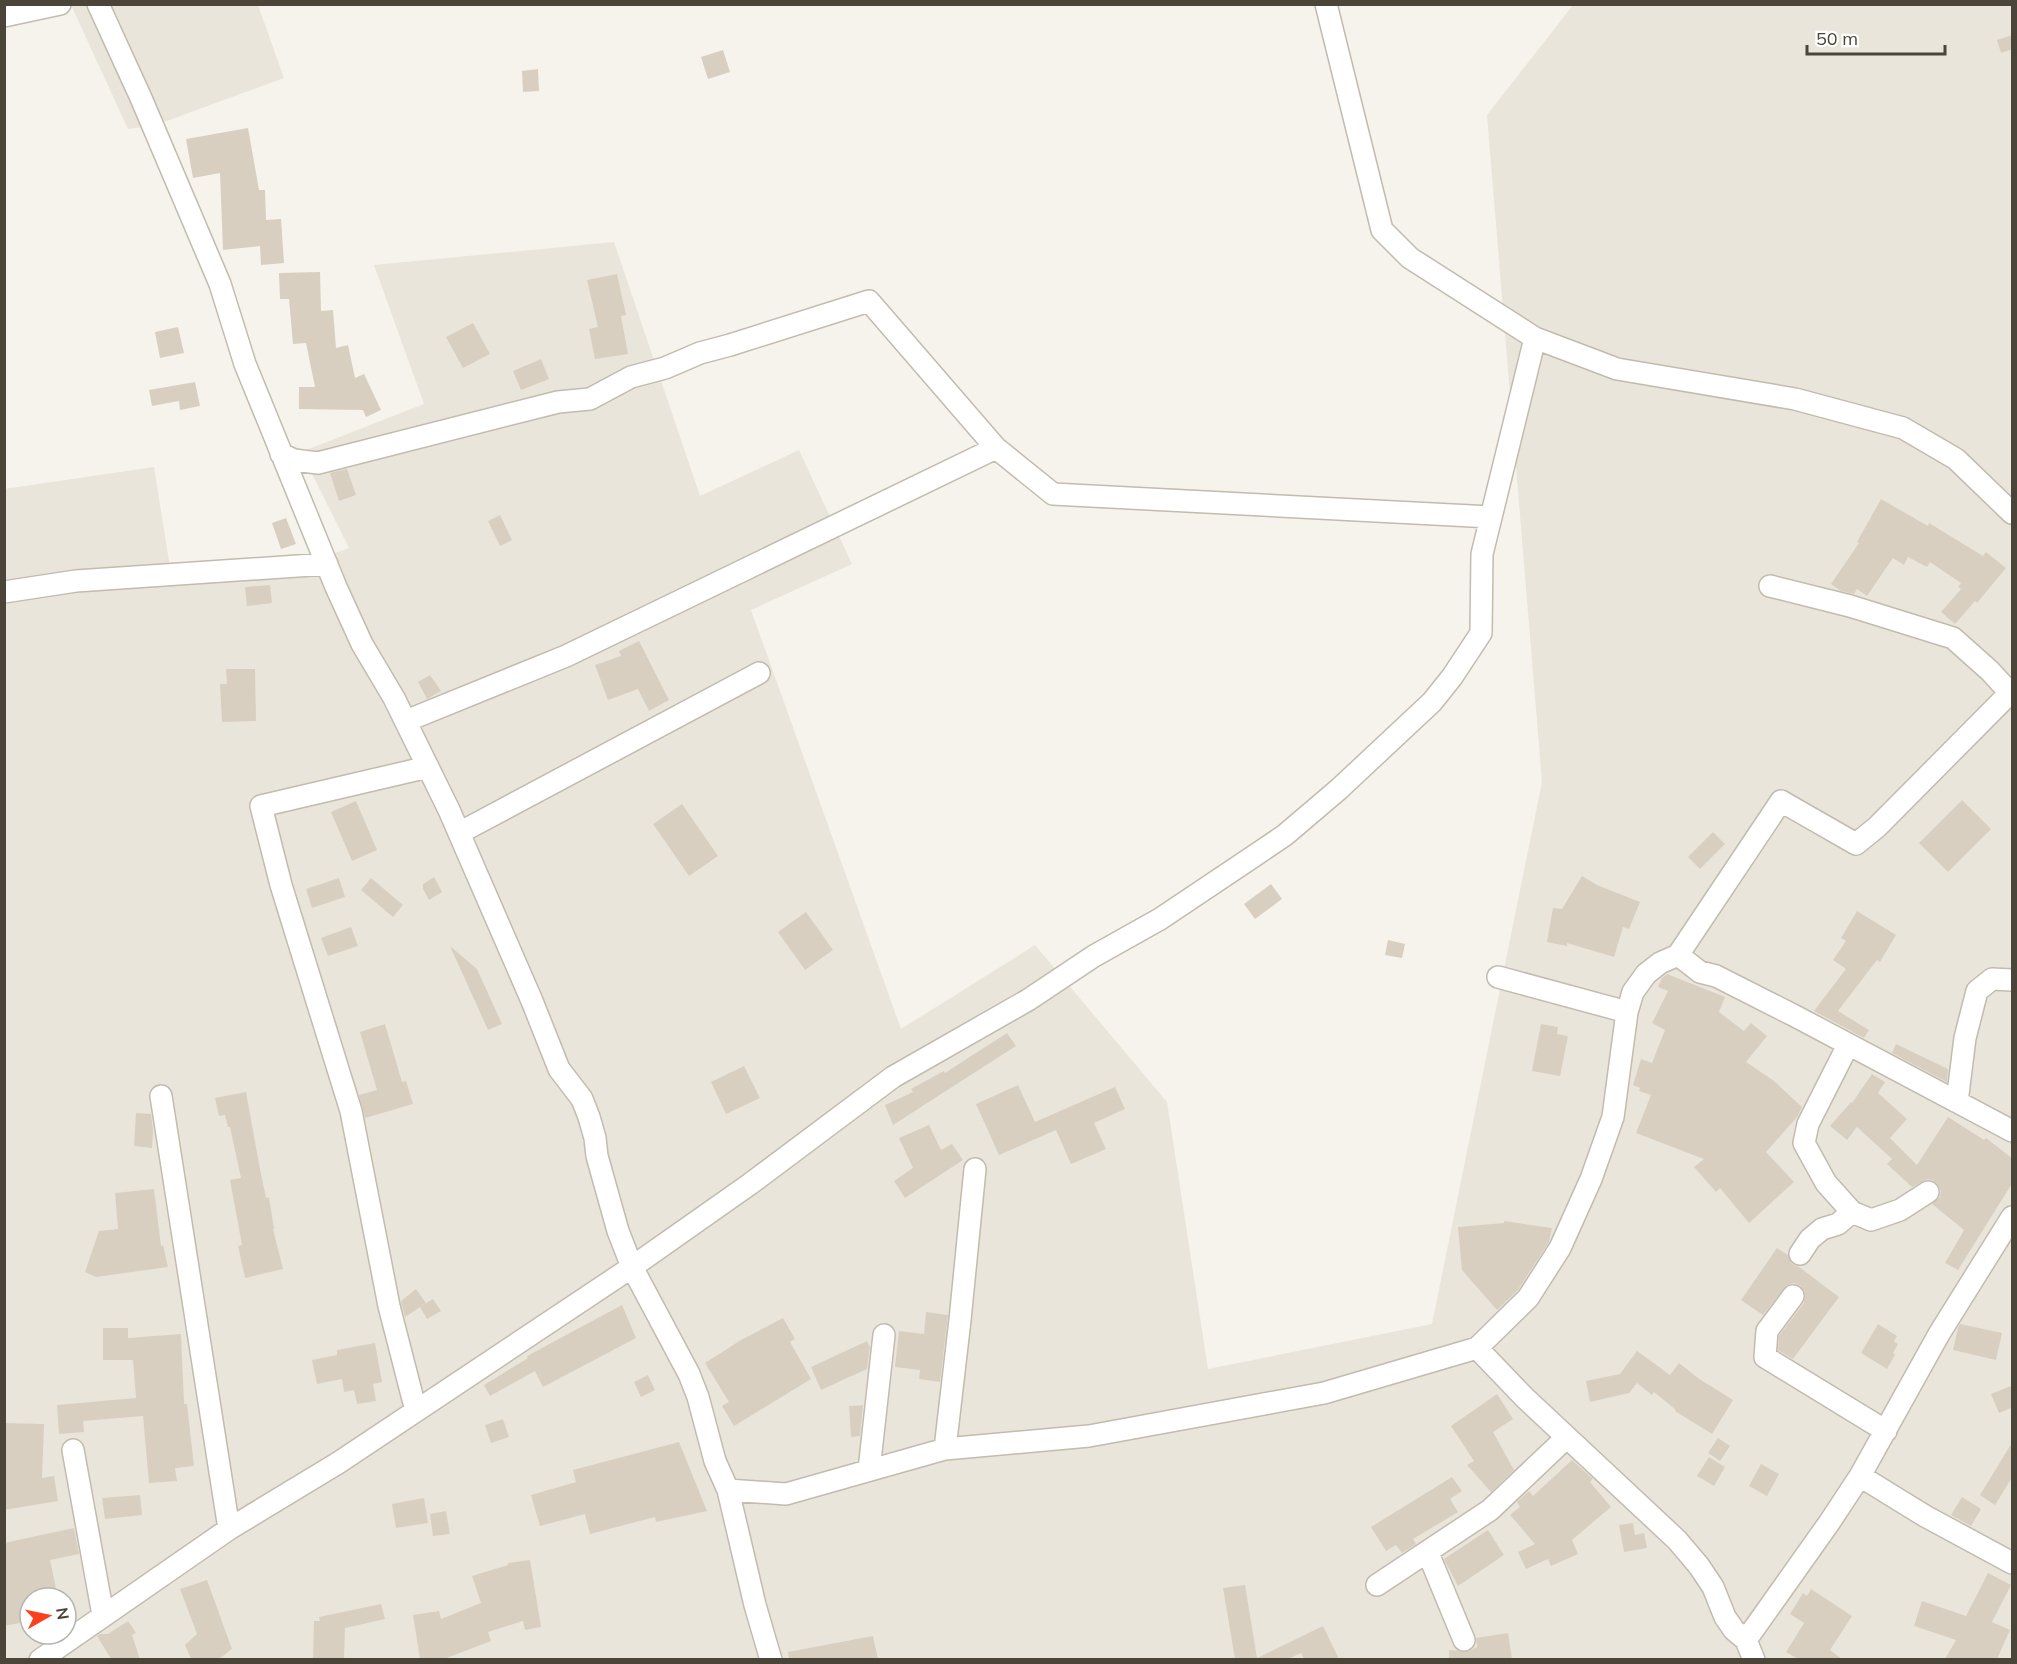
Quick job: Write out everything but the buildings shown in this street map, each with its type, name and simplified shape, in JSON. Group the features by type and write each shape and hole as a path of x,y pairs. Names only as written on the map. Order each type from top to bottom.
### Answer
{"street":[{"path":"4,16 60,4"},
{"path":"98,4 141,98 220,284 245,364 362,644 406,721 459,833 559,1069 582,1100 590,1117 596,1138 597,1156 618,1231 632,1267 689,1374 698,1397 715,1461 728,1490 755,1605 771,1659"},
{"path":"1326,4 1382,230 1410,258 1535,338 1617,369 1795,399 1904,428 1956,459 2013,513"},
{"path":"281,454 294,460 318,463 558,402 590,399 631,376 665,368 700,353 869,301 996,448 1053,494 1491,517"},
{"path":"40,1659 229,1529 338,1463 632,1267 750,1184 893,1077 1028,1000 1094,956 1160,919 1286,835 1339,789 1432,702 1452,677 1481,633 1482,554 1535,338"},
{"path":"406,721 566,656 996,448"},
{"path":"4,592 76,580 327,564"},
{"path":"728,1490 786,1494 945,1449 1089,1436 1312,1395 1477,1348 1527,1298 1560,1248 1592,1179 1613,1117 1627,1012 1633,992 1646,974 1660,963 1678,955 1781,801 1856,844 1878,827 2011,694 1990,671 1953,638 1850,606 1770,586"},
{"path":"459,833 759,673"},
{"path":"416,1411 389,1306 351,1111 281,885 261,806 428,767"},
{"path":"1678,955 1700,972 1716,976 2013,1131"},
{"path":"1498,977 1627,1012"},
{"path":"1958,1102 1965,1038 1977,991 1992,979 2013,981"},
{"path":"1848,1045 1808,1124 1804,1143 1826,1183 1852,1212 1871,1220 1900,1210 1928,1192"},
{"path":"161,1096 229,1529"},
{"path":"945,1449 975,1169"},
{"path":"1800,1254 1810,1239 1822,1229 1838,1224 1852,1212"},
{"path":"1746,1640 1860,1476 1939,1334 2013,1217"},
{"path":"1793,1296 1767,1331 1765,1357 1886,1431"},
{"path":"869,1470 884,1335"},
{"path":"1477,1348 1525,1398 1677,1540 1713,1587 1725,1617 1734,1630 1746,1640 1754,1659"},
{"path":"1377,1585 1490,1510 1568,1437"},
{"path":"73,1450 103,1615"},
{"path":"1860,1476 1925,1516 2013,1563"},
{"path":"1428,1553 1464,1640"}],"shaded area":[{"path":"71,5 258,5 284,78 153,126 128,129"},
{"path":"1573,5 2012,5 2012,1659 5,1659 4,489 154,467 173,586 287,570 349,548 301,452 424,404 374,265 614,242 700,496 799,450 852,564 751,610 901,1029 1035,945 1167,1102 1208,1369 1432,1324 1542,782 1487,115"}]}
